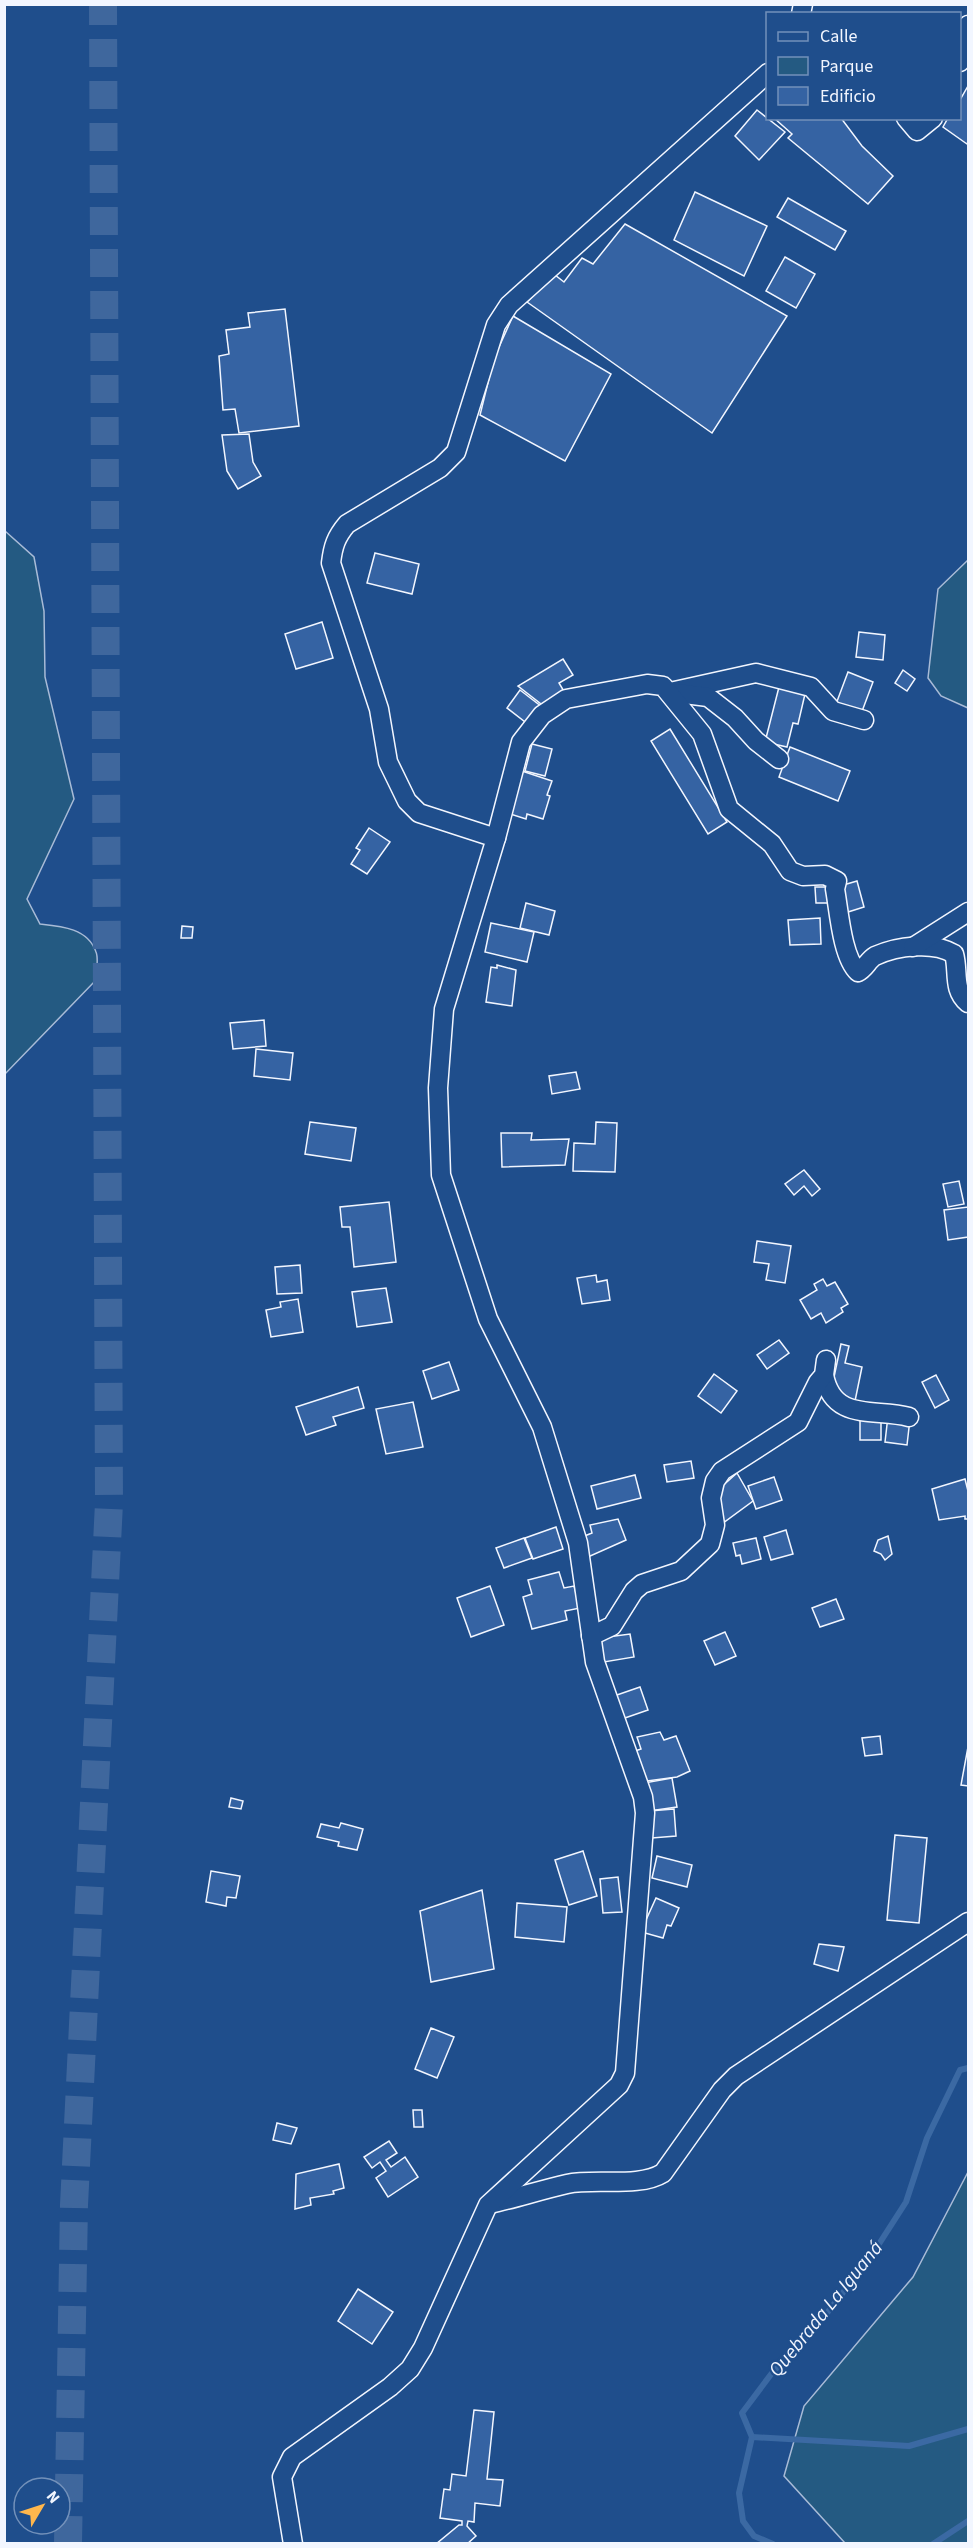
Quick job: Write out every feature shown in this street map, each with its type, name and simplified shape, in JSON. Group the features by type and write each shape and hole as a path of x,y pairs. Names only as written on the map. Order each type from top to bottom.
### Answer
{"street":[{"path":"961,58 969,25"},
{"path":"496,838 419,813 407,801 388,762 376,701 331,563 337,536 346,524 449,460 456,452 496,325 502,314 766,76"},
{"path":"908,120 917,131 931,120"},
{"path":"670,692 756,673 811,687 833,711 864,720"},
{"path":"293,2544 282,2477 292,2457 390,2387 410,2369 423,2348 488,2205 620,2085 626,2073 645,1813 643,1797 595,1662 578,1543 549,1446 542,1427 488,1319 441,1175 438,1088 444,1009 496,838 521,742 533,724 550,707 566,699 647,684 663,686 702,735 729,809 772,844 790,872 803,876 825,875 837,881 835,889 847,951 855,969 858,972 862,971 872,958 893,950 942,947 954,954 958,989 969,1003"},
{"path":"670,692 708,697 735,718 756,741 779,759"},
{"path":"911,948 969,912"},
{"path":"591,1636 612,1626 634,1591 642,1584 681,1571 710,1544 715,1524 711,1498 717,1477 722,1471 798,1422 825,1367 827,1388 839,1404 852,1411 892,1413 909,1417"},
{"path":"488,2205 567,2184 638,2180 663,2173 722,2090 736,2076 969,1922"}],"green space":[{"path":"5,531 34,557 44,611 45,677 74,799 27,899 40,924 72,930 87,938 96,952 97,962 96,980 5,1074"},
{"path":"968,560 968,708 941,696 928,678 938,589"},
{"path":"968,2172 968,2543 845,2543 784,2476 804,2406 913,2277"}],"building":[{"path":"968,86 967,144 943,127 947,120 961,120 961,98"},
{"path":"757,110 766,117 766,120 770,120 785,132 759,160 735,136"},
{"path":"776,120 842,120 862,146 893,176 868,204 788,138 792,134"},
{"path":"695,192 767,226 744,276 674,240"},
{"path":"788,198 846,231 835,250 777,217"},
{"path":"625,224 787,316 712,433 527,302 555,275 564,282 582,258 593,264"},
{"path":"785,257 815,274 796,308 766,291"},
{"path":"285,309 299,426 239,433 235,409 223,410 219,356 229,354 226,330 250,327 248,313"},
{"path":"513,316 611,374 565,461 480,415 494,358"},
{"path":"249,434 253,462 261,476 238,489 227,471 222,435"},
{"path":"375,553 419,564 412,594 367,583"},
{"path":"322,622 333,658 296,669 285,634"},
{"path":"859,632 885,635 883,660 856,657"},
{"path":"563,659 573,675 559,683 565,693 545,707 518,686"},
{"path":"903,670 915,679 907,691 895,683"},
{"path":"848,672 873,682 861,714 836,704"},
{"path":"779,687 805,694 798,724 793,723 787,747 765,742"},
{"path":"520,690 542,707 529,725 507,708"},
{"path":"670,729 727,822 708,834 651,741"},
{"path":"532,744 552,749 545,776 525,771"},
{"path":"790,747 850,771 838,801 779,777"},
{"path":"522,771 552,781 543,819 527,814 526,819 507,813"},
{"path":"369,828 390,842 367,874 351,864 360,850 356,848"},
{"path":"857,881 864,907 848,912 840,886"},
{"path":"815,887 830,887 831,903 816,903"},
{"path":"526,903 555,911 549,935 520,928"},
{"path":"820,918 821,944 790,945 788,920"},
{"path":"491,923 534,932 527,962 485,952"},
{"path":"182,926 193,927 192,938 181,938"},
{"path":"497,965 516,970 512,1006 486,1002 491,967 497,968"},
{"path":"264,1020 266,1046 233,1049 230,1023"},
{"path":"256,1049 293,1053 290,1080 254,1076"},
{"path":"576,1072 580,1089 552,1094 549,1076"},
{"path":"310,1122 356,1128 351,1161 305,1154"},
{"path":"596,1122 617,1123 615,1172 573,1171 574,1143 595,1144"},
{"path":"501,1133 532,1133 531,1140 569,1139 565,1165 502,1167"},
{"path":"804,1170 820,1189 812,1196 804,1186 794,1195 785,1184"},
{"path":"959,1181 964,1204 948,1207 943,1184"},
{"path":"389,1202 396,1262 354,1267 350,1227 342,1227 340,1207"},
{"path":"968,1207 968,1237 948,1240 944,1210"},
{"path":"757,1241 791,1246 785,1283 766,1280 769,1264 754,1262"},
{"path":"300,1265 302,1293 277,1294 275,1267"},
{"path":"596,1275 597,1282 607,1280 610,1300 582,1304 577,1278"},
{"path":"823,1279 827,1286 835,1282 848,1304 841,1308 843,1312 826,1323 821,1313 811,1319 800,1300 817,1290 814,1284"},
{"path":"386,1288 392,1322 357,1327 352,1292"},
{"path":"298,1299 303,1332 271,1337 266,1310 281,1307 280,1302"},
{"path":"779,1340 789,1353 767,1369 757,1355"},
{"path":"841,1344 849,1346 845,1363 862,1367 855,1401 830,1396"},
{"path":"449,1362 459,1390 432,1399 423,1371"},
{"path":"714,1374 737,1391 721,1413 698,1396"},
{"path":"936,1375 949,1400 935,1408 922,1382"},
{"path":"358,1387 364,1408 333,1417 336,1425 306,1435 296,1407"},
{"path":"413,1402 423,1447 386,1454 376,1409"},
{"path":"860,1414 881,1415 881,1440 860,1440"},
{"path":"888,1416 910,1419 907,1445 885,1442"},
{"path":"691,1461 694,1478 667,1482 664,1465"},
{"path":"737,1473 753,1501 723,1523 714,1501 719,1489"},
{"path":"635,1475 641,1498 597,1509 591,1486"},
{"path":"774,1477 782,1500 756,1509 748,1486"},
{"path":"965,1479 968,1491 968,1519 965,1519 965,1516 939,1520 932,1489"},
{"path":"618,1519 626,1540 588,1557 582,1537 592,1533 590,1525"},
{"path":"556,1527 563,1549 533,1559 525,1538"},
{"path":"786,1530 793,1554 771,1560 764,1537"},
{"path":"888,1536 892,1554 885,1560 881,1554 874,1551 878,1540"},
{"path":"524,1538 532,1558 504,1568 496,1548"},
{"path":"756,1538 761,1559 742,1564 740,1555 736,1556 733,1543"},
{"path":"559,1572 564,1588 574,1586 580,1608 565,1611 567,1620 532,1629 523,1597 532,1594 528,1580"},
{"path":"490,1586 504,1625 471,1637 457,1598"},
{"path":"836,1599 844,1619 820,1627 812,1608"},
{"path":"725,1632 736,1656 715,1665 704,1641"},
{"path":"630,1634 634,1657 604,1662 600,1638"},
{"path":"640,1687 648,1710 622,1719 614,1696"},
{"path":"660,1732 664,1740 676,1736 690,1771 677,1777 647,1781 635,1751 641,1749 637,1737"},
{"path":"880,1736 882,1754 865,1756 862,1738"},
{"path":"968,1747 968,1786 961,1785"},
{"path":"672,1778 677,1807 649,1811 644,1783"},
{"path":"231,1798 243,1801 241,1809 229,1807"},
{"path":"674,1809 676,1836 652,1838 649,1811"},
{"path":"341,1823 363,1829 357,1850 338,1846 339,1842 317,1837 321,1824 339,1828"},
{"path":"895,1835 927,1838 919,1923 887,1920"},
{"path":"583,1851 597,1896 569,1905 555,1860"},
{"path":"657,1856 692,1865 687,1887 652,1878"},
{"path":"211,1871 240,1876 236,1898 227,1897 226,1906 206,1902"},
{"path":"618,1877 622,1912 603,1913 600,1879"},
{"path":"482,1890 494,1969 431,1982 420,1911"},
{"path":"656,1898 679,1908 671,1926 667,1925 663,1938 645,1933 646,1920"},
{"path":"517,1903 567,1907 564,1942 515,1937"},
{"path":"819,1944 844,1947 838,1971 814,1964"},
{"path":"431,2028 454,2037 437,2078 415,2069"},
{"path":"413,2110 422,2110 423,2127 414,2127"},
{"path":"277,2123 297,2128 291,2144 273,2140"},
{"path":"389,2141 397,2153 386,2160 391,2167 405,2157 418,2177 388,2197 376,2178 386,2171 380,2162 372,2168 364,2157"},
{"path":"339,2164 344,2188 333,2191 334,2194 310,2198 311,2205 295,2209 296,2174"},
{"path":"358,2289 393,2312 372,2344 338,2321"},
{"path":"474,2410 494,2412 487,2479 503,2480 500,2506 475,2503 474,2522 468,2521 467,2526 476,2536 467,2544 436,2544 462,2525 462,2521 440,2518 444,2489 450,2490 452,2474 466,2476"}],"waterway":[{"name":"Quebrada La Iguaná","path":"773,2544 754,2536 743,2521 739,2493 752,2437 742,2413 772,2373 816,2327 870,2258 906,2202 927,2138 960,2070 968,2068"},
{"path":"752,2437 909,2446 968,2429"},
{"path":"933,2544 968,2521"}],"tunnel":[{"path":"68,2544 74,2205 109,1503 103,4"}]}
